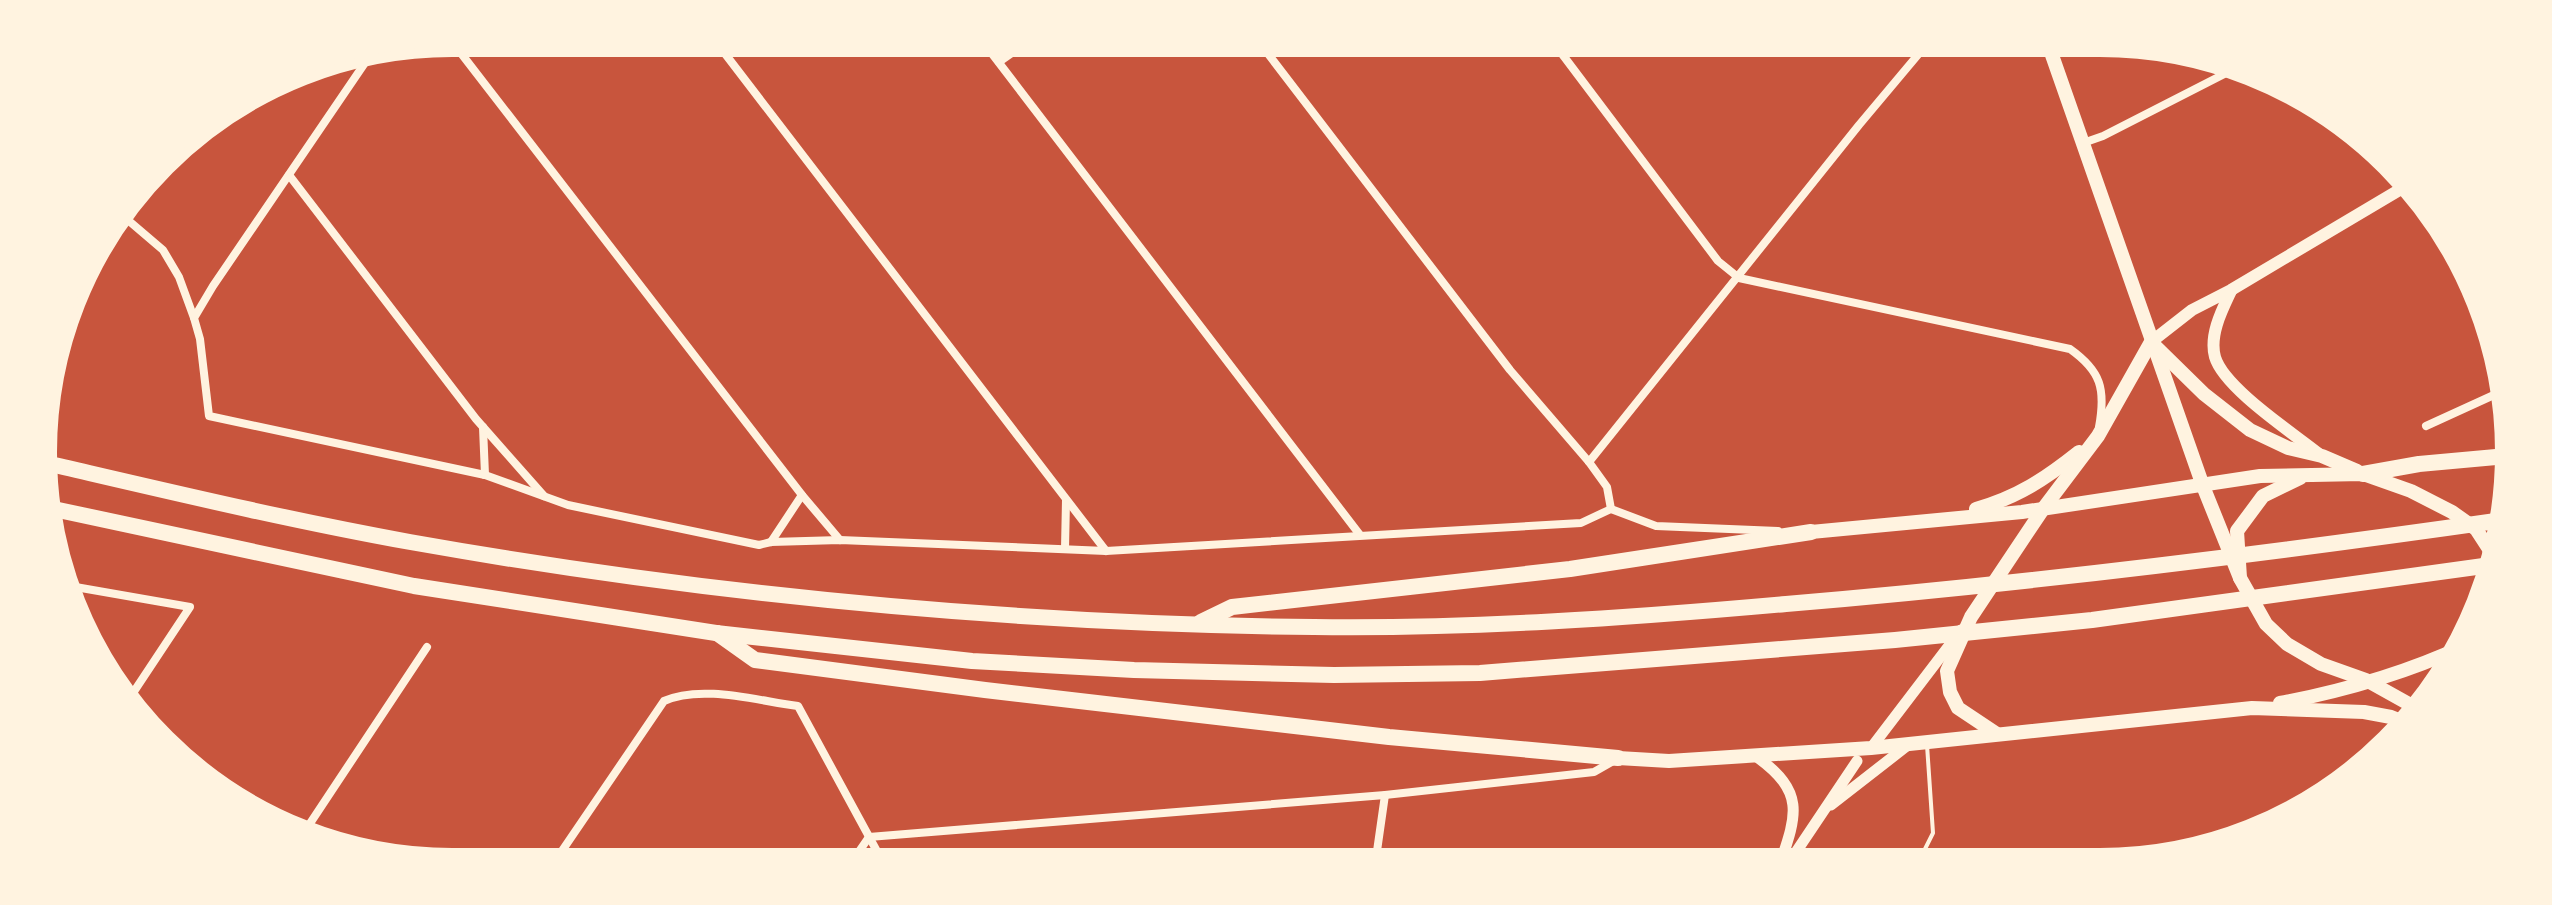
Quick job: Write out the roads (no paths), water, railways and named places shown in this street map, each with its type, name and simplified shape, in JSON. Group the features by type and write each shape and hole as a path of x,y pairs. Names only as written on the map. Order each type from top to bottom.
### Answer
{"highway":[{"path":"2363,474 2419,464 2500,457"},
{"path":"52,464 407,541 731,591 870,606 1196,624 1319,627 1598,620 1932,592 2494,521"},
{"path":"56,509 414,586 716,633 972,661 1134,670 1334,675 1480,673 1895,640 2092,620 2483,566"},
{"path":"1196,624 1232,607 1570,569 1811,532"},
{"path":"716,633 755,660 1389,737 1618,758"}],"main road":[{"path":"2051,52 2151,342 2240,578 2266,624 2287,644 2321,664 2366,680 2410,705"},
{"path":"1997,734 1958,708 1950,692 1947,671 1971,617 2043,509 2098,436 2151,342 2192,310 2402,189"},
{"path":"2231,290 2215,330 2215,356 2229,382 2322,456"},
{"path":"2151,342 2204,394 2250,430 2288,448 2322,456 2411,491 2452,512 2476,529 2488,548"},
{"path":"1947,518 2003,501 2041,482 2098,436"},
{"path":"1811,532 2043,509 2260,476 2363,474"},
{"path":"2240,578 2237,531 2263,496 2304,476"},
{"path":"1618,758 1669,761 1757,757 1908,745 2252,708 2322,695 2420,666 2445,655"},
{"path":"2252,708 2364,712 2398,720"}],"street":[{"path":"460,52 840,540"},
{"path":"724,52 1106,551"},
{"path":"991,52 1360,535"},
{"path":"999,62 1013,52"},
{"path":"1267,52 1510,370 1589,462 1607,487 1611,509"},
{"path":"1589,462 1920,52"},
{"path":"1562,53 1718,261 1739,278 2070,349 2085,360 2098,376 2103,406 2098,436"},
{"path":"194,318 366,62"},
{"path":"2083,143 2103,136 2227,73"},
{"path":"289,175 483,427 544,497"},
{"path":"127,219 163,250 179,277 200,339 209,416 485,475 568,505 746,543 759,545 840,540 1106,551 1581,523 1611,509 1656,526 1811,532"},
{"path":"2426,426 2496,394"},
{"path":"483,427 485,475"},
{"path":"771,542 802,495"},
{"path":"1065,549 1066,499"},
{"path":"75,587 190,607 133,693"},
{"path":"1796,853 1857,761 1871,748 1971,617"},
{"path":"308,826 427,647"},
{"path":"561,853 664,701 679,694 698,693 798,706 878,853"},
{"path":"1827,808 1908,745"},
{"path":"1757,757 1778,773 1794,808 1793,827 1784,853"},
{"path":"869,837 1385,795 1594,772 1618,758"},
{"path":"1377,853 1385,795"},
{"path":"858,853 869,837"}],"lane":[{"path":"1922,853 1933,833 1927,743"}]}
